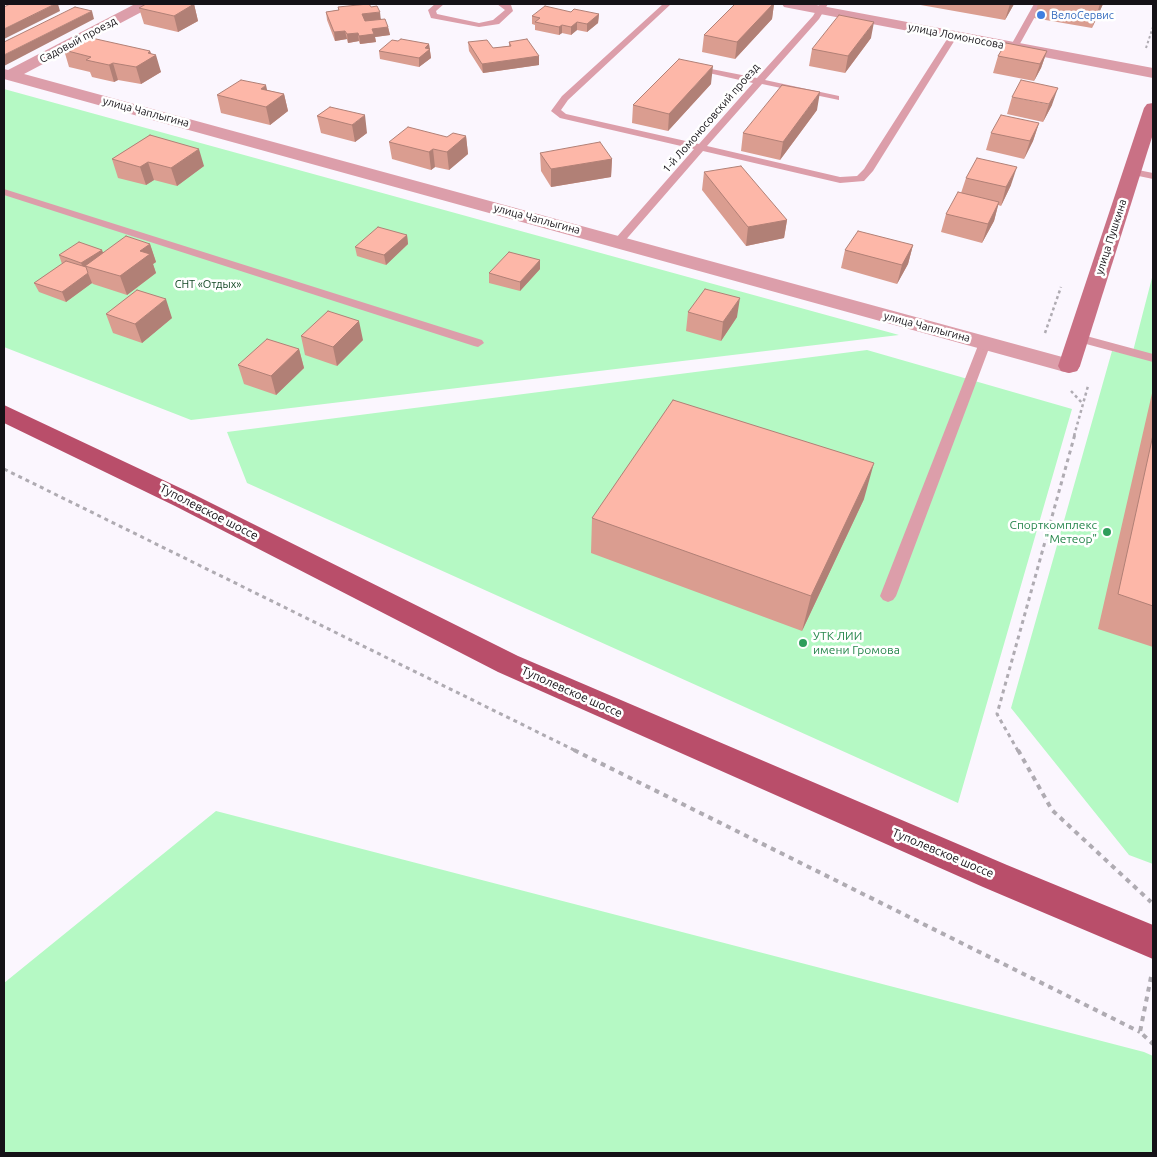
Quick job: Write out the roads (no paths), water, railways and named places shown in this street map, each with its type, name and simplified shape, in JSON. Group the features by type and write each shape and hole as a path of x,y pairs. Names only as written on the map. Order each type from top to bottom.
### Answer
{"main road":[{"name":"Туполевское шоссе","path":"4,413 184,500 508,664 1153,942"}],"street":[{"name":"Садовый проезд","path":"7,74 146,4"},
{"name":"улица Ломоносова","path":"789,4 822,7 1014,47 1153,73"},
{"name":"улица Чаплыгина","path":"7,74 1070,366"},
{"name":"улица Пушкина","path":"1070,366 1153,108"}],"lane":[{"path":"440,4 432,10 434,16 479,25 496,22 510,11 508,7 500,4"},
{"path":"667,4 565,98 556,111 563,116 840,180 860,179 868,171 954,35"},
{"path":"1014,47 1038,4"},
{"name":"1-й Ломоносовский проезд","path":"619,241 822,7"},
{"path":"681,64 836,98"},
{"path":"1133,172 1153,176"},
{"path":"4,192 478,343"},
{"path":"1079,338 1153,358"},
{"path":"888,596 985,343"}],"place":[{"name":"ВелоСервис","path":"1041,15"},
{"name":"Спорткомплекс \"Метеор\"","path":"1107,532"},
{"name":"УТК ЛИИ имени Громова","path":"803,643"}],"park label":[{"name":"СНТ «Отдых»","path":"208,284"}]}
